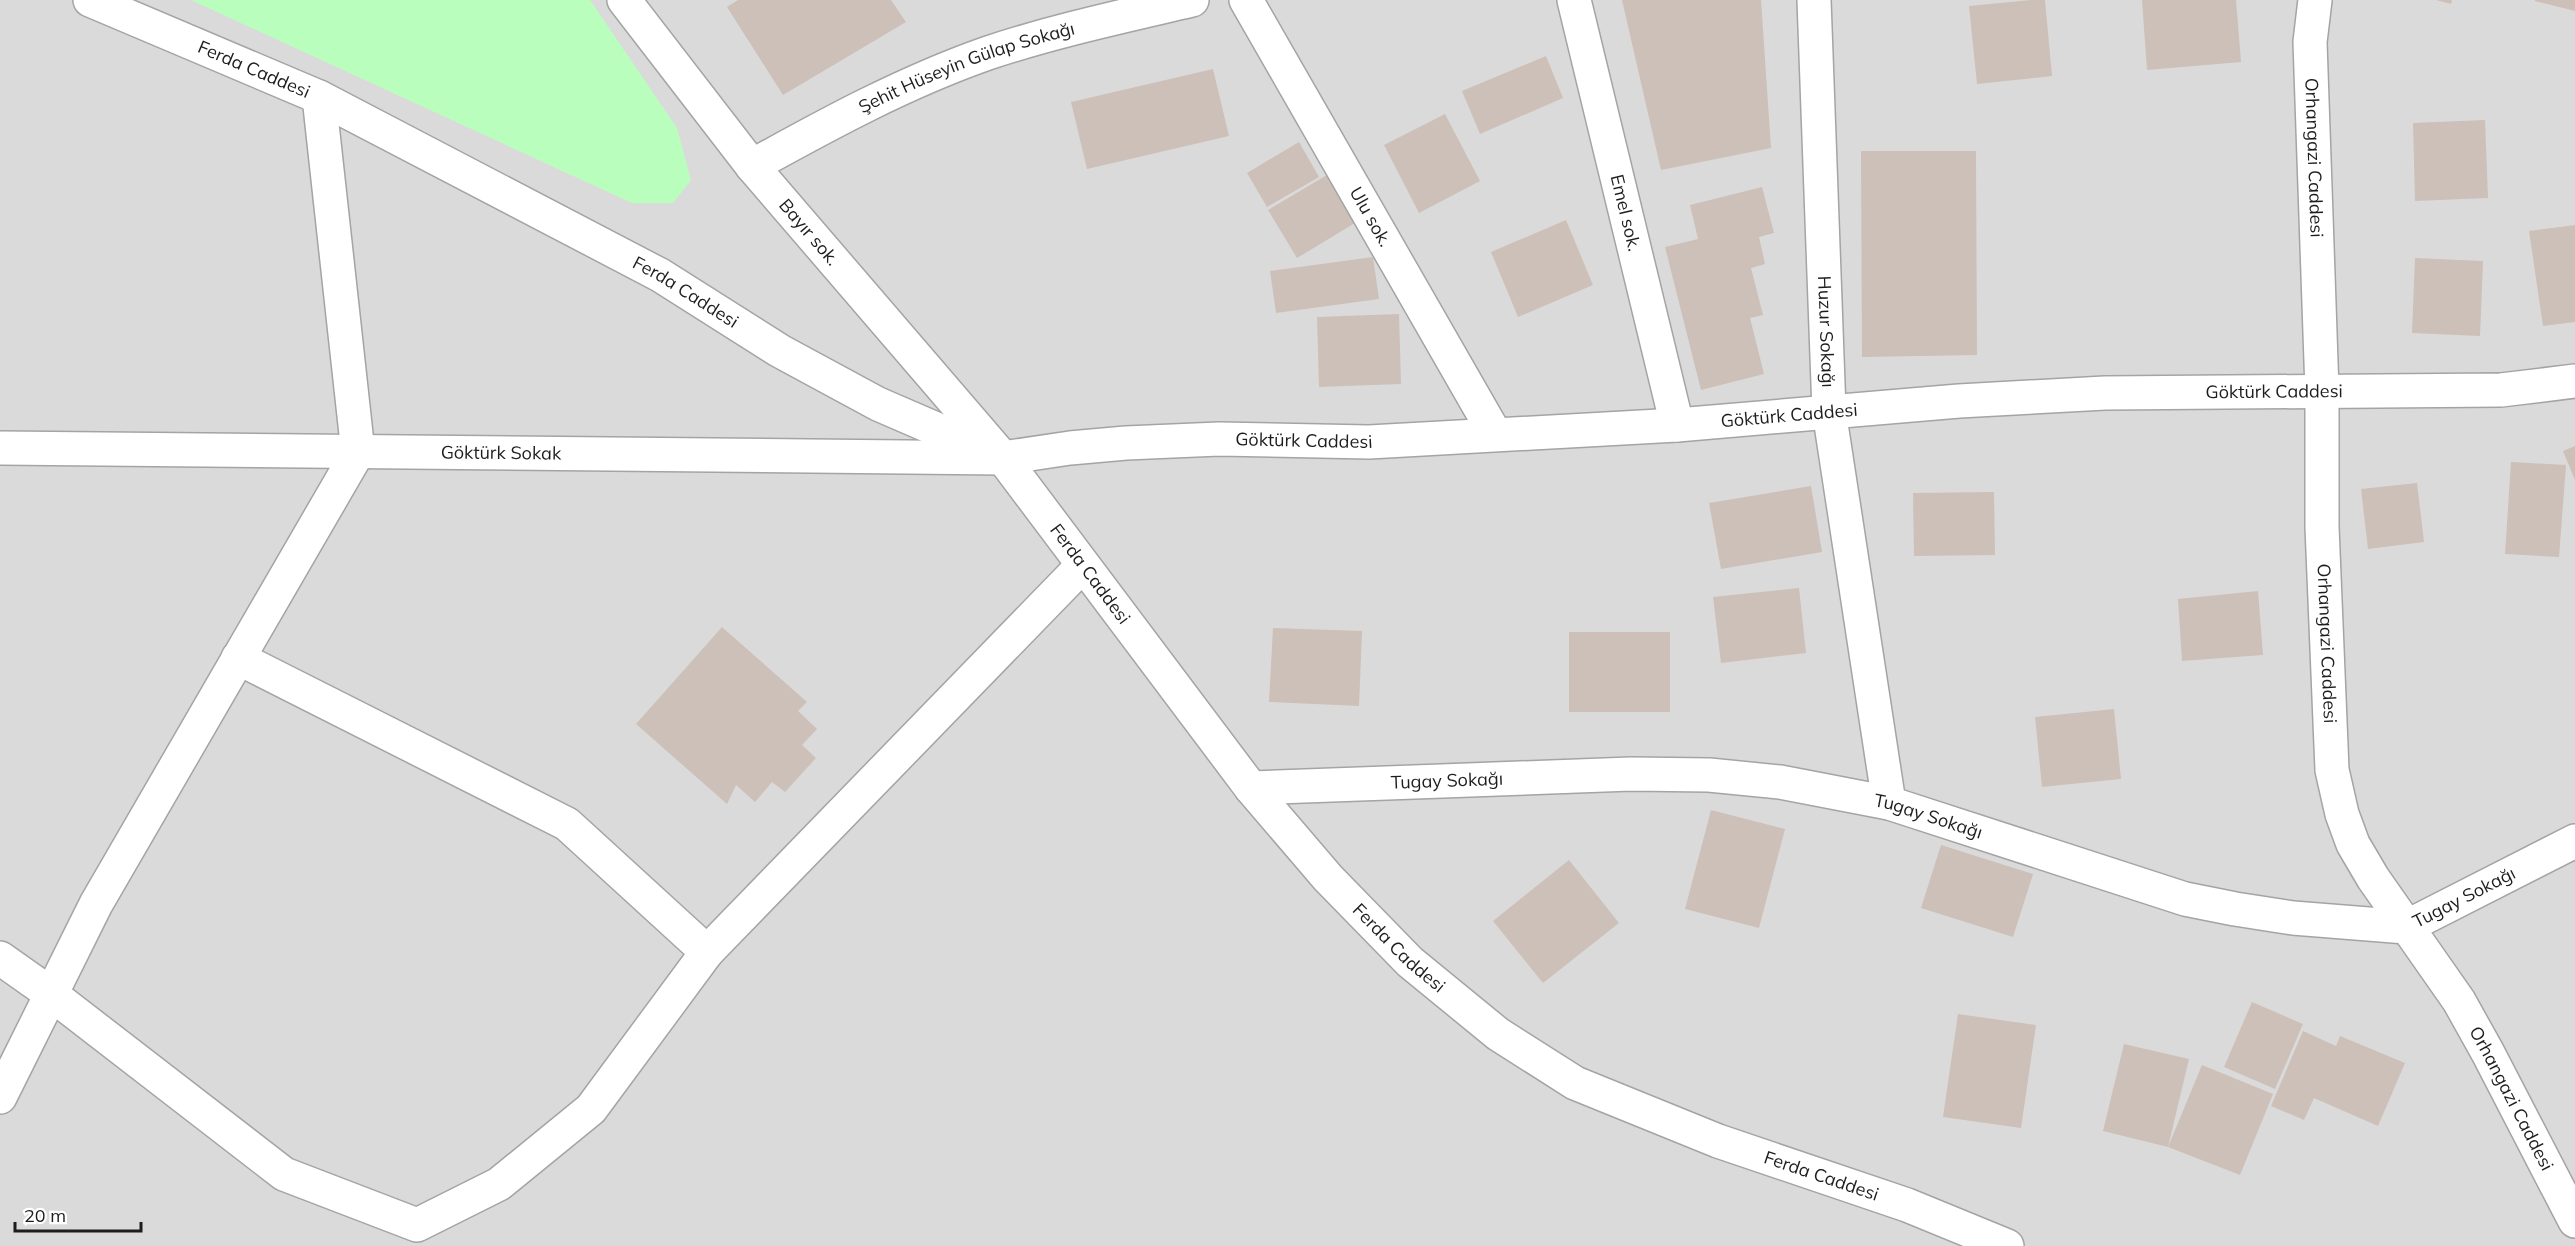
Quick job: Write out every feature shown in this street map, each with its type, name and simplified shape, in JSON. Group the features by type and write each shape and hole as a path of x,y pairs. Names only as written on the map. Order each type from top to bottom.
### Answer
{"street":[{"name":"Ferda Caddesi","path":"90,0 319,97 660,275 780,351 878,404 1003,458 1251,788 1328,878 1410,962 1498,1034 1575,1083 1718,1140 1907,1205 2007,1246"},
{"name":"Bayır sok.","path":"624,0 752,166 1003,458"},
{"name":"Ulu sok.","path":"1246,0 1496,434"},
{"name":"Emel sok.","path":"1574,0 1677,425"},
{"name":"Huzur Sokağı","path":"1814,0 1830,411 1889,803"},
{"name":"Orhangazi Caddesi","path":"2315,0 2310,42 2322,391 2322,527 2332,770 2342,814 2353,844 2406,927 2459,1001 2575,1221"},
{"name":"Şehit Hüseyin Gülap Sokağı","path":"752,166 828,123 938,72 1039,38 1185,1"},
{"path":"0,1097 96,904 358,452 319,97"},
{"name":"Göktürk Caddesi","path":"1003,458 1126,443 1218,439 1369,442 1677,425 1830,411 2105,393 2501,390 2575,381"},
{"name":"Göktürk Sokak","path":"0,448 1003,458"},
{"path":"0,958 51,994 284,1174 417,1225 500,1184 591,1109 707,952 1083,565"},
{"path":"238,658 567,824 707,952"},
{"name":"Tugay Sokağı","path":"1251,788 1503,777 1709,775 1780,782 1889,803 2185,899 2294,918 2406,927 2575,841"}],"shaded area":[{"path":"0,0 2575,0 2575,1246 0,1246"}],"green space":[{"path":"191,0 590,0 677,128 691,180 673,203 632,203"}],"building":[{"path":"738,0 891,0 906,22 783,95 727,7"},
{"path":"1622,0 1761,0 1771,148 1661,170"},
{"path":"2045,0 2052,76 1977,84 1969,6"},
{"path":"2142,0 2236,0 2241,62 2147,70"},
{"path":"2436,0 2452,0 2451,4"},
{"path":"2575,0 2575,11 2535,1"},
{"path":"1546,56 1563,98 1480,134 1462,91"},
{"path":"1213,69 1229,136 1087,169 1071,102"},
{"path":"1445,114 1480,181 1419,213 1384,145"},
{"path":"2485,120 2488,198 2415,201 2413,123"},
{"path":"1299,142 1319,177 1267,207 1247,173"},
{"path":"1861,151 1976,151 1977,355 1862,357"},
{"path":"1327,175 1355,223 1297,258 1268,210"},
{"path":"1762,187 1774,233 1759,237 1765,264 1751,268 1763,315 1750,318 1764,374 1701,390 1665,247 1698,239 1690,205"},
{"path":"1566,220 1593,285 1518,317 1491,252"},
{"path":"2575,225 2575,322 2543,326 2529,231"},
{"path":"1373,257 1379,299 1276,313 1270,271"},
{"path":"2415,258 2483,261 2480,336 2412,333"},
{"path":"1399,314 1401,384 1319,387 1317,317"},
{"path":"2575,446 2575,480 2563,451"},
{"path":"2511,462 2566,465 2559,557 2505,554"},
{"path":"2417,483 2424,542 2368,549 2361,489"},
{"path":"1811,486 1822,552 1721,569 1709,503"},
{"path":"1994,492 1995,555 1914,556 1913,493"},
{"path":"1799,588 1806,653 1721,663 1713,597"},
{"path":"2258,591 2263,655 2182,661 2178,599"},
{"path":"722,627 807,702 798,711 817,729 802,745 816,758 785,792 772,782 755,802 736,785 727,804 636,724"},
{"path":"1273,628 1362,631 1359,706 1269,702"},
{"path":"1569,632 1670,632 1670,712 1569,712"},
{"path":"2114,709 2121,779 2042,787 2035,717"},
{"path":"1711,810 1785,829 1759,928 1685,909"},
{"path":"1941,845 2033,874 2013,937 1921,908"},
{"path":"1569,860 1619,923 1543,983 1493,921"},
{"path":"2252,1002 2303,1024 2275,1089 2224,1067"},
{"path":"1958,1014 2036,1025 2021,1128 1943,1117"},
{"path":"2303,1031 2336,1046 2340,1036 2405,1063 2378,1126 2314,1098 2304,1120 2271,1106"},
{"path":"2124,1044 2189,1059 2168,1147 2103,1131"},
{"path":"2202,1065 2273,1094 2240,1175 2168,1147"}]}
